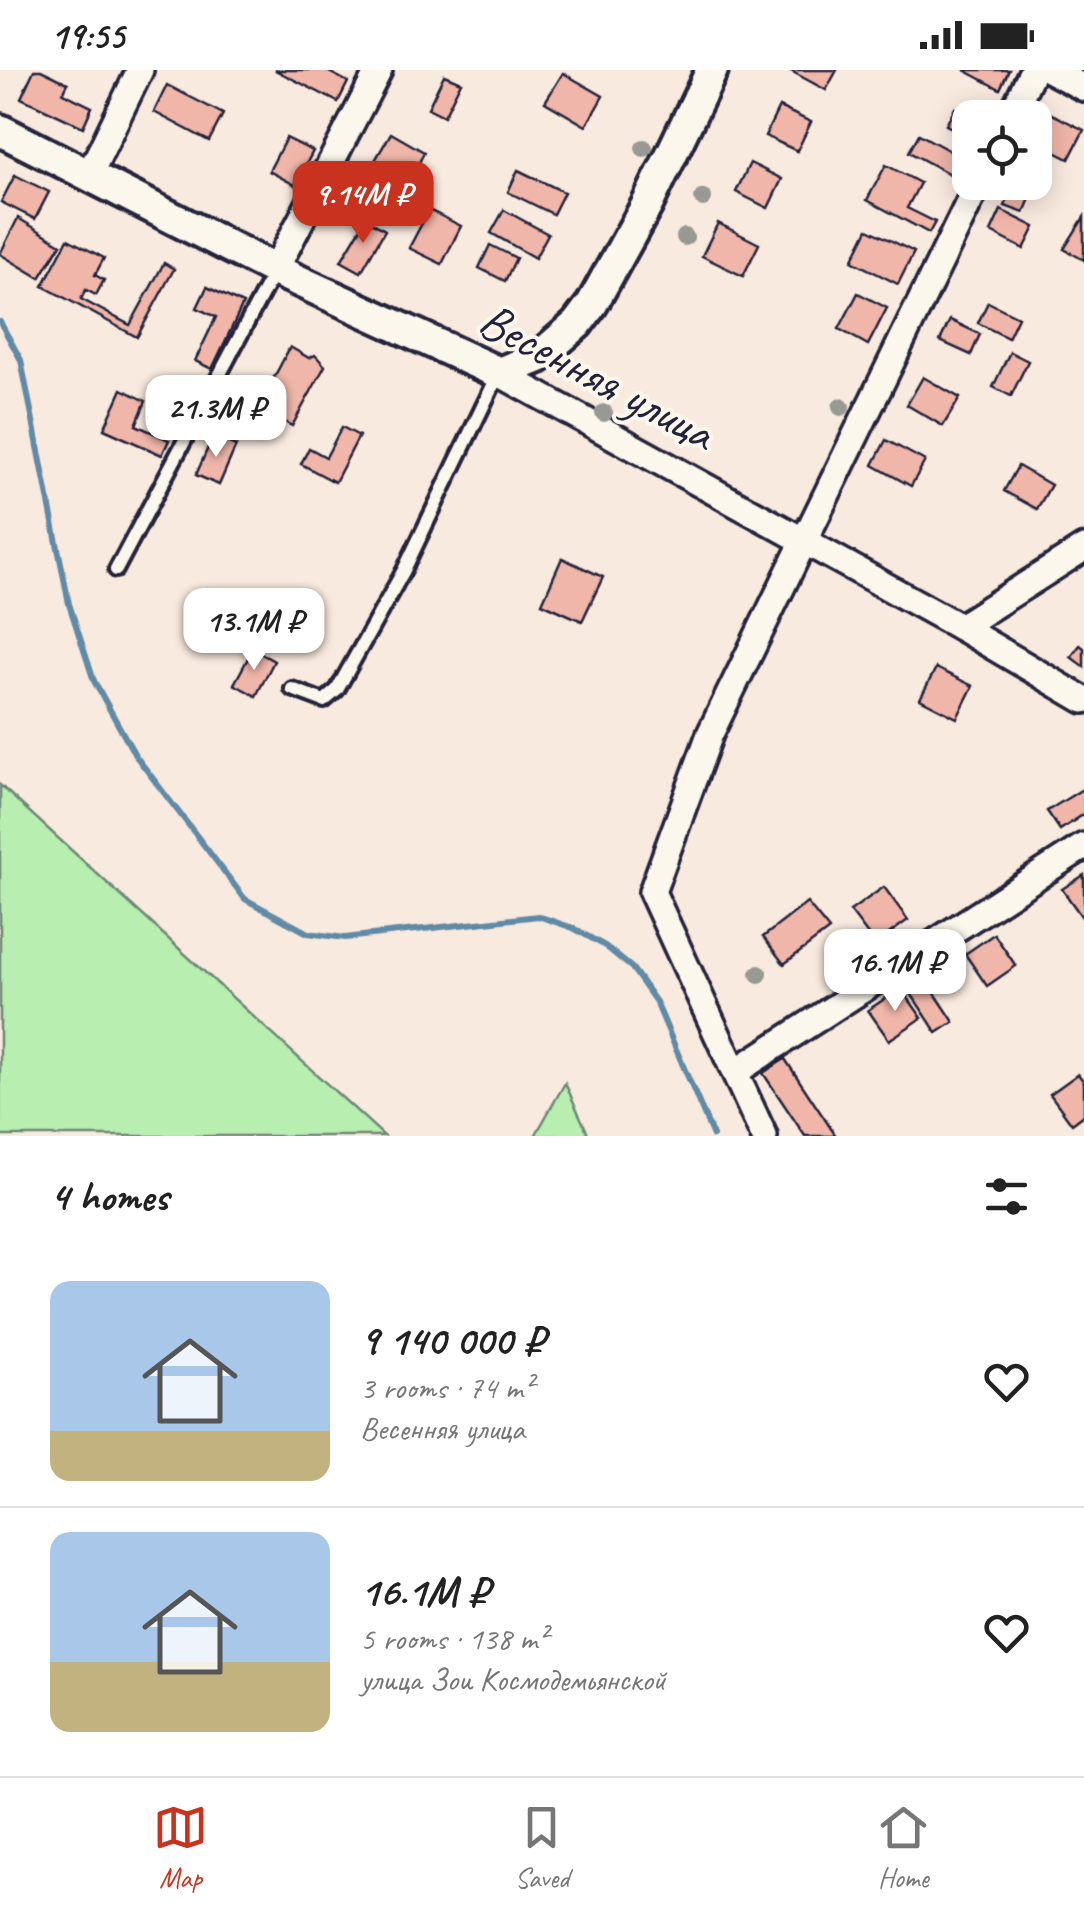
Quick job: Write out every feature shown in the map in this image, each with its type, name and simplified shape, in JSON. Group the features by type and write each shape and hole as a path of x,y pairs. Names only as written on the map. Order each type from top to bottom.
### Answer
{"street":[{"path":"89,175 140,70"},
{"path":"275,270 379,70"},
{"path":"498,373 539,357 577,324 592,304 648,204 712,70"},
{"path":"1019,100 1033,70"},
{"path":"1050,70 1084,88"},
{"name":"Весенняя улица","path":"0,130 275,270 498,373 960,627 1084,700"},
{"path":"764,1136 652,892 710,734 970,200"},
{"path":"960,627 1084,548"},
{"path":"735,1072 1084,846"}],"lane":[{"path":"116,570 275,270"},
{"path":"292,689 324,701 336,690 404,570 498,373"}],"green space":[{"path":"0,785 384,1136 0,1136"},
{"path":"565,1083 589,1136 535,1136"}],"building":[{"path":"34,70 68,83 63,93 92,107 83,127 21,98"},
{"path":"275,70 325,70 348,82 338,102"},
{"path":"789,70 837,70 826,90"},
{"path":"964,70 1009,70 1000,89"},
{"path":"563,73 603,96 586,126 545,102"},
{"path":"444,75 461,82 444,116 428,108"},
{"path":"167,85 223,114 209,141 154,112"},
{"path":"779,107 811,122 797,151 765,136"},
{"path":"1052,114 1084,130 1069,159 1052,150"},
{"path":"391,133 424,152 410,182 374,162"},
{"path":"919,134 952,152 952,175 909,152"},
{"path":"286,138 313,151 295,185 269,171"},
{"path":"750,163 782,179 768,208 736,192"},
{"path":"886,165 920,183 907,208 935,222 929,233 867,200"},
{"path":"518,170 564,192 553,214 508,192"},
{"path":"15,175 49,192 35,219 1,202"},
{"path":"1007,200 1029,200 1024,213 1005,206"},
{"path":"429,210 461,226 442,264 409,248"},
{"path":"504,210 548,234 535,258 491,233"},
{"path":"1001,210 1035,227 1024,249 991,232"},
{"path":"1084,217 1084,260 1064,249"},
{"path":"18,218 61,244 40,278 0,254"},
{"path":"366,219 385,230 361,272 341,261"},
{"path":"718,223 759,244 743,276 702,256"},
{"path":"868,229 914,252 898,284 852,261"},
{"path":"68,239 104,258 95,275 104,280 96,295 86,290 81,299 130,325 164,263 174,269 137,337 43,286"},
{"path":"490,245 516,258 505,281 479,268"},
{"path":"207,287 243,304 212,369 195,361 216,317 197,308"},
{"path":"858,293 887,308 868,345 839,329"},
{"path":"988,302 1018,317 1008,338 978,323"},
{"path":"950,320 980,334 971,355 940,341"},
{"path":"290,347 309,358 315,355 325,366 292,426 264,410 275,390 269,387"},
{"path":"1010,352 1028,361 1011,396 993,387"},
{"path":"923,377 960,398 943,426 907,405"},
{"path":"122,389 146,401 136,425 169,440 162,455 104,429"},
{"path":"342,427 359,436 335,482 301,464 309,448 326,457"},
{"path":"213,436 236,446 219,485 196,475"},
{"path":"886,440 925,461 911,486 873,465"},
{"path":"1018,466 1051,485 1037,509 1004,491"},
{"path":"562,558 603,577 582,621 542,603"},
{"path":"1080,645 1084,648 1084,667 1071,657"},
{"path":"253,649 274,661 256,696 234,684"},
{"path":"936,668 973,686 957,718 920,699"},
{"path":"1084,788 1084,814 1060,830 1047,811"},
{"path":"1084,875 1084,920 1062,889"},
{"path":"884,887 908,920 875,944 850,911"},
{"path":"807,903 829,930 784,964 763,937"},
{"path":"994,934 1016,966 987,986 965,954"},
{"path":"923,975 954,1022 937,1033 906,986"},
{"path":"901,988 922,1018 889,1040 868,1010"},
{"path":"785,1059 836,1136 805,1136 763,1073"},
{"path":"1078,1074 1084,1082 1084,1115 1072,1124 1050,1094"}],"waterway":[{"path":"0,322 21,360 69,604 94,681 135,755 245,899 308,933 345,938 538,916 573,928 605,946 632,968 656,1002 713,1136"}]}
